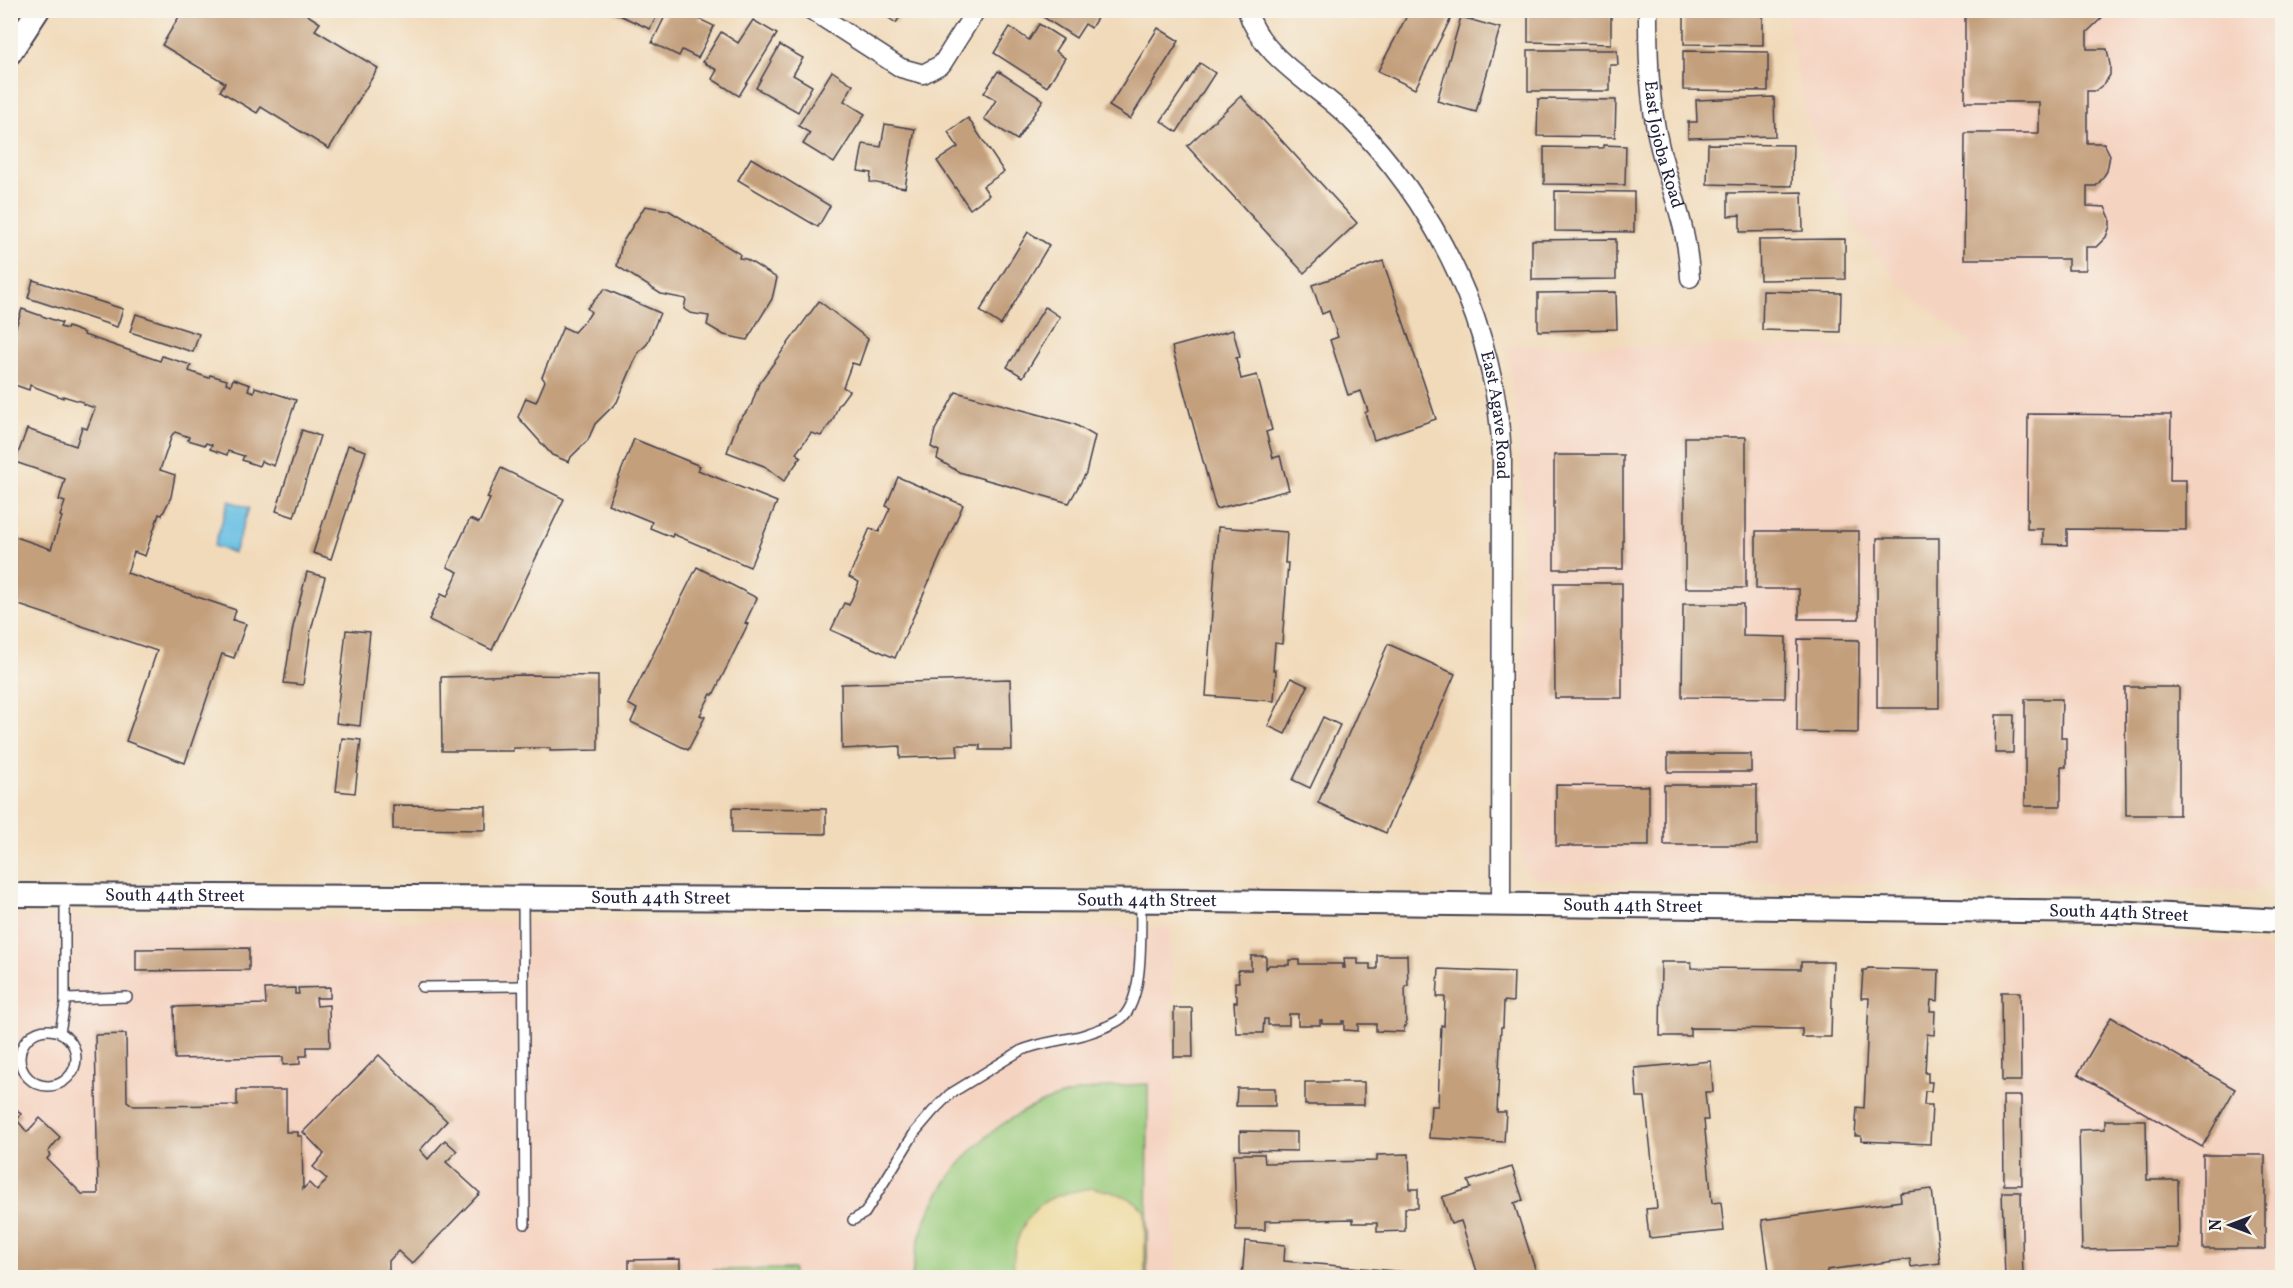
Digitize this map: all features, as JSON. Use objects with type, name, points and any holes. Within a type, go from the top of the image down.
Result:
[{"type":"street","points":[[10,53],[38,10]]},
{"type":"street","points":[[812,10],[902,68],[923,74],[942,64],[975,10]]},
{"type":"street","name":"East Agave Road","points":[[1247,10],[1256,34],[1268,49],[1347,117],[1382,153],[1416,198],[1443,243],[1480,331],[1499,410],[1502,456],[1502,906]]},
{"type":"street","name":"East Jojoba Road","points":[[1648,10],[1650,100],[1660,148],[1689,249],[1690,278]]},
{"type":"street","name":"South 44th Street","points":[[10,895],[1141,901],[2113,912],[2283,921]]},
{"type":"lane","points":[[60,1032],[65,999],[65,895]]},
{"type":"lane","points":[[523,898],[525,1224]]},
{"type":"lane","points":[[854,1220],[865,1213],[915,1132],[950,1094],[1020,1051],[1032,1046],[1082,1035],[1122,1017],[1130,1007],[1138,986],[1141,901]]},
{"type":"lane","points":[[422,987],[523,987]]},
{"type":"lane","points":[[65,999],[127,997]]},
{"type":"lane","points":[[39,1031],[60,1032],[67,1037],[76,1051],[73,1072],[64,1082],[56,1085],[36,1084],[28,1079],[20,1064],[22,1046],[28,1038],[39,1031]]},
{"type":"shaded area","points":[[1788,11],[2282,11],[2282,865],[2280,877],[2273,886],[2255,891],[2014,884],[1546,880],[1533,878],[1525,871],[1521,854],[1523,501],[1516,401],[1505,346],[1972,346],[1900,284],[1862,236],[1832,183],[1806,117],[1789,30]]},
{"type":"shaded area","points":[[11,917],[1171,928],[1175,1277],[11,1278]]},
{"type":"shaded area","points":[[1999,935],[2063,935],[2237,943],[2258,945],[2272,953],[2281,969],[2282,992],[2282,1277],[2001,1277]]},
{"type":"green space","points":[[1148,1084],[1147,1277],[912,1278],[916,1250],[937,1197],[970,1152],[991,1133],[1014,1117],[1052,1099],[1079,1091]]},
{"type":"green space","points":[[793,1269],[793,1277],[712,1277],[712,1270]]},
{"type":"sand","points":[[1093,1188],[1130,1198],[1145,1213],[1145,1277],[1015,1277],[1014,1255],[1017,1243],[1026,1221],[1034,1211],[1057,1196]]},
{"type":"water","points":[[229,501],[249,508],[234,553],[214,546]]},
{"type":"building","points":[[183,10],[300,10],[320,23],[315,30],[378,68],[329,149],[261,107],[257,113],[220,91],[225,83],[162,45]]},
{"type":"building","points":[[608,10],[660,10],[650,29]]},
{"type":"building","points":[[668,10],[703,10],[699,19],[714,26],[698,58],[682,50],[679,56],[652,43]]},
{"type":"building","points":[[877,10],[904,10],[896,23]]},
{"type":"building","points":[[1047,10],[1102,10],[1091,28],[1085,24],[1076,38],[1043,17]]},
{"type":"building","points":[[1410,10],[1436,10],[1451,18],[1415,89],[1378,71]]},
{"type":"building","points":[[1528,10],[1611,10],[1611,44],[1528,42]]},
{"type":"building","points":[[1684,10],[1763,10],[1763,45],[1684,44]]},
{"type":"building","points":[[1965,10],[2110,10],[2087,32],[2087,49],[2107,49],[2110,75],[2105,83],[2095,91],[2087,91],[2087,143],[2104,143],[2110,155],[2107,171],[2102,179],[2096,186],[2087,186],[2087,206],[2105,207],[2110,218],[2110,226],[2106,237],[2096,247],[2086,247],[2086,270],[2068,270],[2068,259],[1964,259],[1965,133],[2039,133],[2039,102],[1965,102]]},
{"type":"building","points":[[1461,17],[1500,28],[1476,112],[1437,101]]},
{"type":"building","points":[[753,20],[777,34],[739,96],[712,79],[717,70],[703,62],[721,32],[738,43]]},
{"type":"building","points":[[1039,24],[1063,39],[1055,51],[1065,58],[1047,87],[994,53],[1010,27],[1029,40]]},
{"type":"building","points":[[1158,28],[1179,41],[1130,119],[1109,106]]},
{"type":"building","points":[[780,45],[803,58],[793,75],[812,86],[798,112],[756,88]]},
{"type":"building","points":[[1528,50],[1617,50],[1618,65],[1610,65],[1610,91],[1528,91]]},
{"type":"building","points":[[1683,51],[1768,52],[1768,91],[1683,90]]},
{"type":"building","points":[[1200,63],[1215,73],[1177,132],[1161,121]]},
{"type":"building","points":[[832,71],[853,85],[844,101],[865,114],[834,163],[803,144],[810,133],[798,126]]},
{"type":"building","points":[[998,71],[1043,100],[1017,140],[984,119],[996,100],[984,93]]},
{"type":"building","points":[[1241,96],[1357,223],[1304,273],[1187,146]]},
{"type":"building","points":[[1774,97],[1775,136],[1688,138],[1688,122],[1697,122],[1696,100]]},
{"type":"building","points":[[1538,99],[1616,100],[1615,137],[1537,136]]},
{"type":"building","points":[[968,118],[1004,172],[983,186],[989,195],[970,209],[937,161],[958,147],[948,132]]},
{"type":"building","points":[[885,124],[915,129],[905,188],[870,182],[871,173],[858,171],[863,144],[881,147]]},
{"type":"building","points":[[1708,144],[1793,145],[1792,186],[1707,184]]},
{"type":"building","points":[[1603,145],[1626,146],[1625,185],[1544,184],[1544,147],[1603,148]]},
{"type":"building","points":[[751,158],[830,206],[818,227],[738,180]]},
{"type":"building","points":[[1555,191],[1634,192],[1634,232],[1555,231]]},
{"type":"building","points":[[1802,192],[1803,231],[1740,232],[1740,215],[1728,216],[1728,193]]},
{"type":"building","points":[[645,206],[668,210],[740,254],[739,258],[746,259],[777,278],[772,299],[747,340],[724,335],[707,325],[709,316],[690,313],[684,309],[686,299],[661,294],[617,266],[622,243]]},
{"type":"building","points":[[1028,232],[1049,245],[1001,325],[980,311]]},
{"type":"building","points":[[1616,239],[1616,279],[1532,280],[1532,240]]},
{"type":"building","points":[[1845,239],[1845,279],[1760,280],[1759,240]]},
{"type":"building","points":[[1383,261],[1436,419],[1374,440],[1361,391],[1348,395],[1330,340],[1338,337],[1329,311],[1322,314],[1312,285]]},
{"type":"building","points":[[33,280],[123,309],[117,327],[28,298]]},
{"type":"building","points":[[605,289],[660,313],[647,344],[638,353],[617,402],[595,424],[588,440],[569,462],[552,455],[518,417],[526,398],[536,402],[545,381],[542,377],[563,327],[574,332],[591,312],[587,308]]},
{"type":"building","points":[[1763,291],[1841,293],[1840,332],[1762,330]]},
{"type":"building","points":[[1616,292],[1617,329],[1538,331],[1538,293]]},
{"type":"building","points":[[819,301],[868,339],[859,365],[852,363],[843,387],[849,391],[838,406],[833,420],[821,436],[811,433],[796,453],[801,457],[784,481],[764,466],[727,452],[738,422],[751,406],[759,383]]},
{"type":"building","points":[[1045,307],[1060,317],[1023,377],[1007,367]]},
{"type":"building","points":[[22,309],[62,323],[60,327],[67,329],[68,327],[84,335],[160,361],[162,356],[191,365],[189,371],[209,378],[210,375],[227,380],[226,383],[231,385],[233,379],[250,385],[248,390],[254,392],[255,387],[296,400],[274,466],[261,461],[259,466],[242,460],[244,456],[228,451],[227,455],[210,449],[212,445],[188,440],[189,437],[175,432],[172,435],[160,470],[175,475],[171,497],[162,515],[159,514],[145,556],[134,552],[127,573],[236,610],[233,620],[246,624],[234,658],[222,654],[185,763],[126,741],[157,651],[10,602],[10,535],[51,549],[65,502],[59,500],[65,479],[15,462],[27,429],[76,446],[82,427],[87,429],[95,408],[30,385],[29,390],[12,384],[10,344]]},
{"type":"building","points":[[136,314],[199,334],[193,352],[130,332]]},
{"type":"building","points":[[1233,330],[1240,357],[1236,358],[1241,379],[1257,375],[1272,430],[1266,432],[1273,458],[1280,456],[1289,490],[1216,509],[1172,347]]},
{"type":"building","points":[[956,392],[1074,424],[1095,436],[1086,473],[1069,503],[959,472],[937,459],[939,451],[931,447],[935,430]]},
{"type":"building","points":[[2028,414],[2171,415],[2170,480],[2186,480],[2186,530],[2067,529],[2067,545],[2043,544],[2043,529],[2027,529]]},
{"type":"building","points":[[302,430],[320,436],[294,517],[276,511]]},
{"type":"building","points":[[1685,437],[1746,437],[1746,588],[1685,588]]},
{"type":"building","points":[[634,439],[700,466],[698,470],[777,502],[750,567],[673,534],[672,537],[650,528],[652,522],[608,504]]},
{"type":"building","points":[[348,445],[366,451],[331,559],[313,553]]},
{"type":"building","points":[[1554,455],[1623,455],[1623,569],[1554,569]]},
{"type":"building","points":[[501,468],[564,499],[492,650],[429,620],[441,594],[447,597],[458,572],[447,567],[470,519],[479,523],[490,499],[487,498]]},
{"type":"building","points":[[898,477],[963,505],[895,658],[831,630],[844,603],[849,605],[859,582],[849,577],[870,528],[879,532],[890,508],[886,506]]},
{"type":"building","points":[[1218,527],[1287,532],[1285,563],[1288,563],[1282,644],[1275,643],[1274,701],[1206,696]]},
{"type":"building","points":[[1756,531],[1859,531],[1859,619],[1799,619],[1799,589],[1756,589]]},
{"type":"building","points":[[1877,538],[1939,538],[1939,708],[1877,708]]},
{"type":"building","points":[[697,567],[757,598],[745,623],[748,624],[713,695],[711,694],[700,715],[705,717],[688,750],[631,722],[637,709],[628,704]]},
{"type":"building","points":[[307,572],[325,577],[311,630],[303,685],[284,683],[293,627]]},
{"type":"building","points":[[1554,583],[1622,583],[1622,698],[1555,698]]},
{"type":"building","points":[[1683,604],[1743,604],[1743,636],[1786,637],[1785,698],[1682,697]]},
{"type":"building","points":[[346,630],[370,632],[360,726],[336,723]]},
{"type":"building","points":[[1798,639],[1859,640],[1858,733],[1797,732]]},
{"type":"building","points":[[1388,644],[1455,674],[1386,833],[1318,803]]},
{"type":"building","points":[[598,676],[598,750],[550,751],[550,748],[513,748],[513,751],[442,751],[441,677]]},
{"type":"building","points":[[1291,678],[1308,686],[1285,734],[1268,726]]},
{"type":"building","points":[[1010,679],[1012,750],[980,750],[980,745],[957,745],[958,756],[900,758],[900,746],[842,749],[841,684]]},
{"type":"building","points":[[2125,687],[2179,687],[2179,815],[2126,815]]},
{"type":"building","points":[[2025,699],[2062,699],[2061,738],[2066,738],[2066,767],[2061,767],[2061,806],[2025,806]]},
{"type":"building","points":[[1996,715],[2014,715],[2013,753],[1995,753]]},
{"type":"building","points":[[1323,717],[1340,725],[1310,788],[1293,780]]},
{"type":"building","points":[[342,738],[361,740],[355,793],[336,791]]},
{"type":"building","points":[[1668,754],[1751,754],[1751,772],[1668,772]]},
{"type":"building","points":[[1556,785],[1649,786],[1649,846],[1556,846]]},
{"type":"building","points":[[1664,785],[1757,785],[1757,845],[1664,845]]},
{"type":"building","points":[[393,805],[486,806],[486,830],[393,829]]},
{"type":"building","points":[[732,808],[826,809],[826,834],[732,833]]},
{"type":"building","points":[[249,948],[249,970],[136,971],[136,949]]},
{"type":"building","points":[[1377,955],[1407,955],[1408,986],[1405,986],[1406,1026],[1404,1026],[1404,1032],[1376,1031],[1376,1024],[1358,1024],[1358,1031],[1344,1030],[1344,1021],[1342,1024],[1322,1024],[1320,1020],[1320,1025],[1298,1025],[1298,1014],[1289,1014],[1289,1025],[1268,1025],[1268,1019],[1264,1019],[1263,1033],[1236,1033],[1235,982],[1239,982],[1238,970],[1251,970],[1251,956],[1266,956],[1266,969],[1269,965],[1289,965],[1289,960],[1299,960],[1299,964],[1343,964],[1345,968],[1344,958],[1358,958],[1358,964],[1370,964],[1370,969],[1377,969]]},
{"type":"building","points":[[1661,962],[1691,962],[1691,968],[1801,969],[1801,962],[1833,962],[1831,1037],[1802,1037],[1802,1029],[1690,1028],[1690,1036],[1660,1036]]},
{"type":"building","points":[[1868,968],[1939,970],[1938,1001],[1931,1000],[1930,1011],[1935,1011],[1934,1035],[1927,1034],[1925,1073],[1928,1073],[1928,1082],[1932,1082],[1931,1091],[1925,1091],[1924,1105],[1932,1105],[1930,1144],[1861,1141],[1861,1136],[1855,1136],[1857,1107],[1864,1108],[1869,998],[1861,998],[1863,970]]},
{"type":"building","points":[[1439,969],[1514,972],[1513,1002],[1504,1001],[1503,1027],[1501,1027],[1497,1112],[1506,1112],[1504,1142],[1429,1138],[1431,1106],[1438,1106],[1441,1025],[1444,1026],[1445,997],[1437,997]]},
{"type":"building","points":[[330,987],[330,998],[316,998],[317,1006],[329,1005],[330,1047],[307,1047],[307,1056],[300,1056],[300,1064],[283,1065],[283,1057],[175,1059],[174,1007],[266,1004],[265,989],[295,988],[295,994],[299,994],[298,988]]},
{"type":"building","points":[[2001,992],[2020,992],[2021,1081],[2002,1081]]},
{"type":"building","points":[[1174,1008],[1192,1008],[1193,1057],[1174,1057]]},
{"type":"building","points":[[2111,1017],[2235,1089],[2202,1147],[2078,1074]]},
{"type":"building","points":[[126,1034],[127,1101],[134,1106],[237,1105],[237,1090],[286,1090],[286,1132],[298,1132],[298,1136],[302,1136],[303,1189],[309,1183],[317,1191],[327,1179],[313,1167],[324,1154],[303,1132],[379,1055],[447,1121],[420,1150],[428,1159],[445,1140],[457,1151],[446,1162],[480,1193],[412,1264],[398,1251],[389,1261],[389,1278],[10,1278],[10,1103],[21,1114],[17,1120],[27,1132],[40,1118],[60,1137],[48,1152],[50,1155],[47,1159],[82,1194],[98,1194],[95,1035]]},
{"type":"building","points":[[1711,1061],[1713,1092],[1705,1092],[1708,1120],[1704,1120],[1712,1203],[1721,1202],[1724,1231],[1649,1238],[1646,1209],[1657,1208],[1645,1097],[1637,1097],[1635,1068]]},
{"type":"building","points":[[1305,1082],[1364,1082],[1364,1105],[1305,1105]]},
{"type":"building","points":[[1237,1088],[1275,1088],[1275,1106],[1236,1106]]},
{"type":"building","points":[[2003,1096],[2021,1096],[2022,1185],[2004,1185]]},
{"type":"building","points":[[2105,1120],[2146,1120],[2147,1180],[2178,1180],[2179,1248],[2082,1250],[2079,1130],[2105,1129]]},
{"type":"building","points":[[1240,1131],[1297,1132],[1297,1151],[1240,1150]]},
{"type":"building","points":[[1234,1154],[1264,1154],[1265,1163],[1377,1161],[1377,1155],[1409,1154],[1410,1189],[1418,1189],[1418,1208],[1405,1208],[1405,1231],[1377,1232],[1377,1223],[1353,1223],[1353,1219],[1265,1221],[1265,1230],[1236,1230]]},
{"type":"building","points":[[2203,1155],[2265,1155],[2265,1249],[2203,1249]]},
{"type":"building","points":[[1512,1167],[1523,1200],[1514,1203],[1538,1278],[1479,1278],[1461,1221],[1451,1224],[1442,1197],[1471,1188],[1468,1181]]},
{"type":"building","points":[[1932,1189],[1940,1263],[1911,1267],[1910,1259],[1827,1270],[1827,1273],[1800,1278],[1770,1278],[1762,1220],[1901,1201],[1900,1193]]},
{"type":"building","points":[[2002,1192],[2021,1192],[2023,1278],[2005,1278]]},
{"type":"building","points":[[1245,1241],[1285,1245],[1284,1261],[1417,1273],[1417,1278],[1242,1278]]},
{"type":"building","points":[[680,1259],[680,1278],[629,1278],[629,1260]]}]
